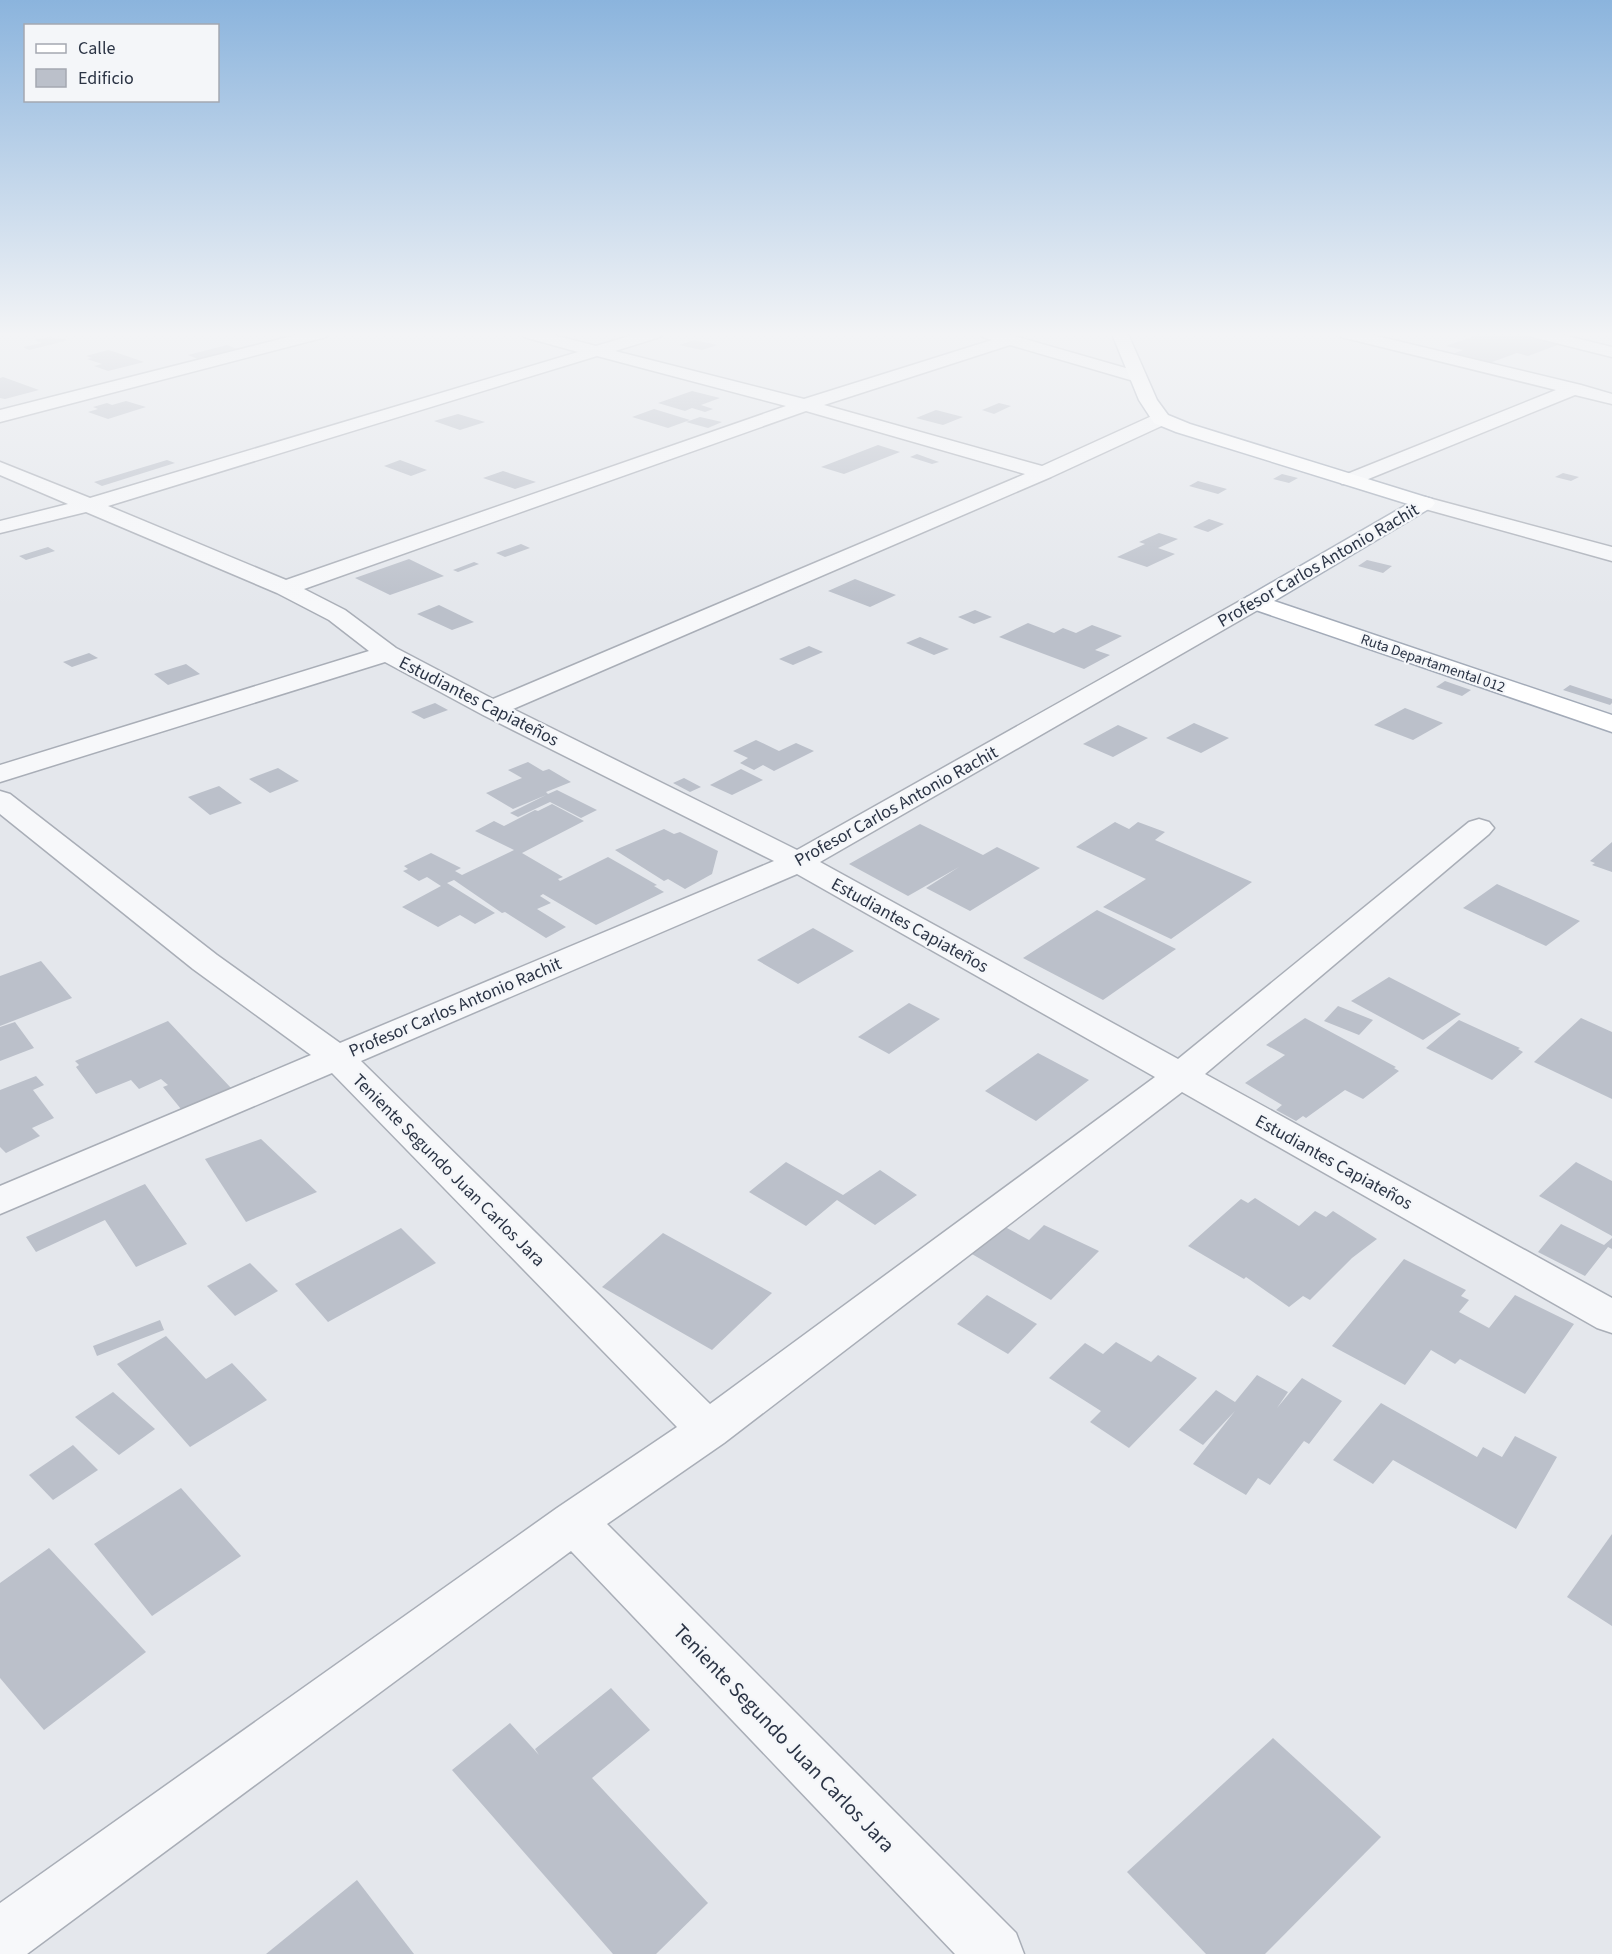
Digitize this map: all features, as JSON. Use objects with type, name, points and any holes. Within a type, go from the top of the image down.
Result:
[{"type":"main road","name":"Profesor Carlos Antonio Rachit","points":[[1176,425],[1425,503]]},
{"type":"main road","name":"Profesor Carlos Antonio Rachit","points":[[1255,602],[1425,503]]},
{"type":"main road","name":"Ruta Departamental 012","points":[[1255,602],[1612,724]]},
{"type":"street","points":[[0,527],[89,505],[352,425]]},
{"type":"street","points":[[285,588],[749,425]]},
{"type":"street","points":[[878,425],[1044,472]]},
{"type":"street","points":[[492,709],[1044,472],[1147,425]]},
{"type":"street","points":[[1349,480],[1472,425]]},
{"type":"street","name":"Estudiantes Capiateños","points":[[0,468],[285,588],[337,615],[387,653],[492,709],[798,862],[1612,1317]]},
{"type":"street","points":[[1425,503],[1612,554]]},
{"type":"street","name":"Profesor Carlos Antonio Rachit","points":[[0,1201],[798,862],[1255,602]]},
{"type":"street","points":[[0,774],[387,653]]},
{"type":"street","name":"Teniente Segundo Juan Carlos Jara","points":[[0,800],[205,962],[336,1057],[708,1430]]},
{"type":"street","points":[[0,1938],[574,1522],[708,1430],[1180,1076],[1479,828]]},
{"type":"street","name":"Teniente Segundo Juan Carlos Jara","points":[[574,1522],[995,1954]]},
{"type":"building","points":[[446,425],[475,425],[460,430]]},
{"type":"building","points":[[659,425],[676,425],[668,428]]},
{"type":"building","points":[[698,425],[715,425],[708,428]]},
{"type":"building","points":[[878,445],[900,452],[844,474],[821,467]]},
{"type":"building","points":[[917,454],[939,462],[932,464],[910,457]]},
{"type":"building","points":[[167,460],[175,463],[102,486],[94,482]]},
{"type":"building","points":[[400,460],[427,470],[411,476],[384,466]]},
{"type":"building","points":[[503,471],[536,482],[515,489],[483,478]]},
{"type":"building","points":[[1563,473],[1579,477],[1571,481],[1555,477]]},
{"type":"building","points":[[1282,474],[1298,478],[1289,483],[1273,479]]},
{"type":"building","points":[[1198,481],[1227,489],[1218,494],[1189,486]]},
{"type":"building","points":[[1209,519],[1224,524],[1208,532],[1193,527]]},
{"type":"building","points":[[1159,533],[1178,539],[1158,548],[1175,554],[1147,567],[1117,557],[1145,544],[1139,542]]},
{"type":"building","points":[[521,544],[530,548],[505,557],[496,553]]},
{"type":"building","points":[[48,547],[55,551],[26,560],[19,556]]},
{"type":"building","points":[[409,559],[444,576],[390,595],[355,578]]},
{"type":"building","points":[[1367,560],[1392,566],[1383,573],[1358,566]]},
{"type":"building","points":[[474,562],[479,564],[458,572],[453,570]]},
{"type":"building","points":[[855,579],[896,595],[870,607],[828,591]]},
{"type":"building","points":[[439,605],[474,622],[452,630],[417,614]]},
{"type":"building","points":[[975,610],[992,617],[974,624],[958,617]]},
{"type":"building","points":[[1028,623],[1054,633],[1063,628],[1076,633],[1092,625],[1122,636],[1095,650],[1110,655],[1084,669],[999,637]]},
{"type":"building","points":[[920,637],[949,649],[934,655],[906,643]]},
{"type":"building","points":[[809,646],[823,652],[793,665],[779,659]]},
{"type":"building","points":[[89,653],[98,658],[72,667],[63,662]]},
{"type":"building","points":[[186,664],[200,674],[168,685],[154,674]]},
{"type":"building","points":[[1445,681],[1471,690],[1462,696],[1436,687]]},
{"type":"building","points":[[1570,685],[1612,699],[1612,703],[1610,705],[1563,690]]},
{"type":"building","points":[[435,703],[448,710],[424,719],[411,712]]},
{"type":"building","points":[[1405,708],[1443,723],[1413,740],[1374,725]]},
{"type":"building","points":[[1194,723],[1229,738],[1201,753],[1166,738]]},
{"type":"building","points":[[1118,725],[1148,738],[1113,757],[1083,744]]},
{"type":"building","points":[[756,740],[779,751],[796,743],[814,751],[774,771],[763,765],[754,770],[740,763],[748,758],[733,751]]},
{"type":"building","points":[[528,762],[543,771],[549,769],[571,782],[546,792],[548,794],[557,790],[597,810],[581,818],[550,802],[518,817],[510,813],[546,795],[513,809],[486,793],[522,778],[508,770]]},
{"type":"building","points":[[278,768],[299,781],[270,793],[249,779]]},
{"type":"building","points":[[741,769],[763,780],[732,795],[710,785]]},
{"type":"building","points":[[684,778],[701,787],[690,792],[673,783]]},
{"type":"building","points":[[219,786],[242,803],[210,815],[188,797]]},
{"type":"building","points":[[552,804],[584,821],[522,853],[563,877],[558,879],[560,881],[608,857],[657,885],[654,886],[664,892],[596,925],[543,894],[540,896],[551,903],[537,909],[566,927],[546,938],[505,912],[502,913],[454,880],[447,883],[495,913],[475,924],[460,915],[438,927],[402,907],[441,886],[427,877],[419,881],[403,871],[408,869],[404,866],[431,853],[461,868],[455,871],[462,875],[514,850],[475,831],[494,821],[504,826]]},
{"type":"building","points":[[1115,822],[1129,829],[1138,822],[1165,832],[1155,840],[1252,882],[1171,939],[1103,907],[1146,879],[1076,847]]},
{"type":"building","points":[[920,824],[983,855],[997,847],[1040,868],[970,911],[926,888],[959,867],[908,896],[849,864]]},
{"type":"building","points":[[664,829],[674,834],[680,832],[718,851],[712,874],[685,889],[668,879],[664,881],[615,850]]},
{"type":"building","points":[[1612,842],[1612,872],[1592,865],[1595,863],[1590,861]]},
{"type":"building","points":[[1497,884],[1580,921],[1546,946],[1463,908]]},
{"type":"building","points":[[1097,910],[1176,949],[1103,1000],[1023,958]]},
{"type":"building","points":[[813,928],[854,951],[798,984],[757,960]]},
{"type":"building","points":[[41,961],[72,998],[0,1026],[0,976]]},
{"type":"building","points":[[1389,977],[1461,1014],[1423,1040],[1351,1001]]},
{"type":"building","points":[[909,1003],[940,1019],[889,1054],[858,1037]]},
{"type":"building","points":[[1338,1006],[1373,1020],[1359,1035],[1324,1021]]},
{"type":"building","points":[[1305,1018],[1396,1067],[1394,1068],[1399,1071],[1363,1099],[1345,1090],[1306,1118],[1303,1116],[1296,1121],[1276,1110],[1282,1105],[1245,1083],[1285,1055],[1266,1045]]},
{"type":"building","points":[[1581,1018],[1612,1032],[1612,1099],[1534,1062]]},
{"type":"building","points":[[1459,1020],[1520,1048],[1518,1049],[1523,1052],[1492,1080],[1426,1048]]},
{"type":"building","points":[[168,1021],[231,1088],[181,1109],[163,1087],[168,1085],[161,1079],[139,1089],[131,1080],[96,1094],[76,1067],[79,1065],[75,1061]]},
{"type":"building","points":[[15,1022],[34,1048],[0,1061],[0,1027]]},
{"type":"building","points":[[1038,1053],[1089,1080],[1036,1121],[985,1091]]},
{"type":"building","points":[[36,1076],[44,1085],[33,1090],[54,1118],[32,1128],[40,1136],[6,1153],[0,1147],[0,1090]]},
{"type":"building","points":[[261,1139],[317,1192],[246,1222],[205,1159]]},
{"type":"building","points":[[786,1162],[843,1195],[880,1170],[917,1195],[875,1225],[837,1200],[806,1226],[749,1192]]},
{"type":"building","points":[[1576,1162],[1612,1181],[1612,1236],[1539,1196]]},
{"type":"building","points":[[145,1184],[187,1244],[136,1267],[105,1220],[36,1252],[26,1237]]},
{"type":"building","points":[[1255,1198],[1299,1226],[1315,1211],[1326,1217],[1333,1211],[1377,1239],[1352,1258],[1310,1300],[1303,1296],[1289,1307],[1246,1277],[1244,1279],[1188,1246],[1241,1199],[1248,1203]]},
{"type":"building","points":[[996,1222],[1029,1240],[1044,1225],[1099,1251],[1051,1300],[965,1250]]},
{"type":"building","points":[[1561,1224],[1604,1245],[1612,1238],[1612,1249],[1608,1247],[1585,1276],[1538,1252]]},
{"type":"building","points":[[401,1228],[436,1263],[328,1322],[295,1284]]},
{"type":"building","points":[[663,1233],[772,1293],[712,1350],[602,1287]]},
{"type":"building","points":[[1404,1259],[1466,1290],[1461,1296],[1469,1300],[1459,1312],[1489,1328],[1515,1295],[1574,1324],[1525,1394],[1460,1359],[1455,1364],[1431,1350],[1405,1385],[1332,1346]]},
{"type":"building","points":[[250,1263],[278,1291],[235,1316],[207,1286]]},
{"type":"building","points":[[987,1295],[1037,1324],[1008,1354],[957,1324]]},
{"type":"building","points":[[160,1320],[164,1330],[97,1356],[93,1346]]},
{"type":"building","points":[[166,1336],[206,1379],[232,1363],[267,1400],[190,1447],[117,1364]]},
{"type":"building","points":[[1116,1342],[1151,1362],[1158,1355],[1197,1378],[1129,1448],[1090,1422],[1101,1411],[1049,1378],[1085,1343],[1103,1354]]},
{"type":"building","points":[[1257,1375],[1288,1392],[1277,1408],[1302,1378],[1342,1401],[1309,1444],[1304,1441],[1270,1485],[1258,1478],[1246,1495],[1193,1464],[1235,1411],[1203,1445],[1179,1430],[1216,1390],[1235,1402]]},
{"type":"building","points":[[113,1392],[155,1429],[119,1455],[75,1417]]},
{"type":"building","points":[[1381,1403],[1477,1457],[1483,1447],[1502,1457],[1515,1436],[1557,1457],[1516,1529],[1393,1460],[1373,1484],[1333,1460]]},
{"type":"building","points":[[73,1445],[98,1470],[53,1500],[29,1475]]},
{"type":"building","points":[[181,1488],[241,1556],[152,1616],[94,1544]]},
{"type":"building","points":[[1612,1534],[1612,1626],[1567,1597]]},
{"type":"building","points":[[49,1548],[146,1652],[44,1730],[0,1678],[0,1583]]},
{"type":"building","points":[[611,1688],[650,1730],[592,1778],[708,1903],[656,1954],[613,1954],[452,1770],[510,1723],[539,1755],[535,1749]]},
{"type":"building","points":[[1273,1738],[1381,1837],[1265,1954],[1206,1954],[1127,1872]]},
{"type":"building","points":[[357,1880],[414,1954],[266,1954]]}]
